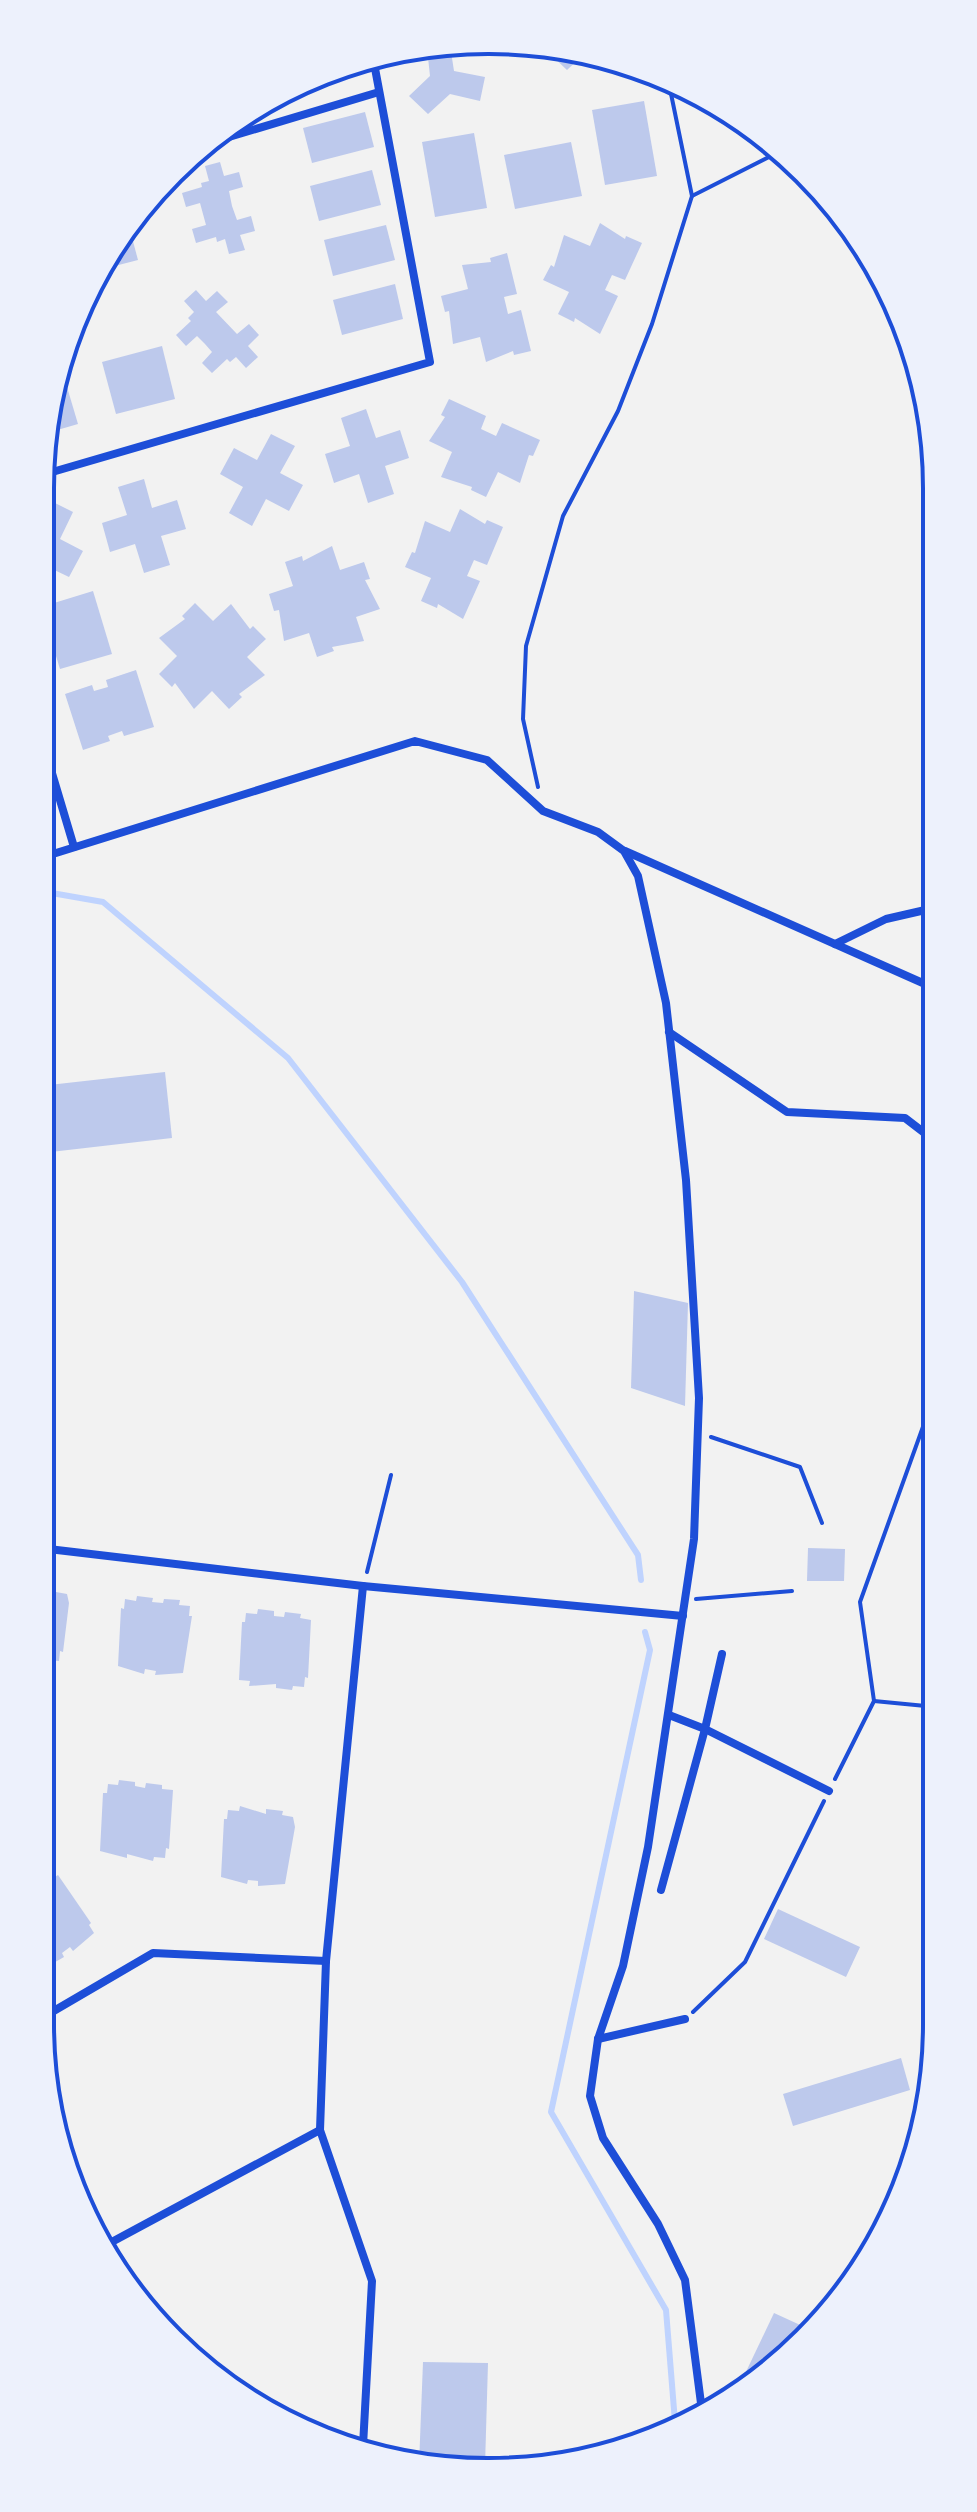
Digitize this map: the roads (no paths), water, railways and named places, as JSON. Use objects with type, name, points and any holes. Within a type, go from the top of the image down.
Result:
[{"type":"street","points":[[55,471],[430,362],[375,69]]},
{"type":"street","points":[[237,135],[379,92]]},
{"type":"street","points":[[54,853],[415,741],[487,760],[543,811],[598,832],[624,851],[923,983]]},
{"type":"street","points":[[54,780],[74,847]]},
{"type":"street","points":[[624,851],[638,876],[669,1032],[694,1291],[698,1433],[694,1539],[648,1847],[623,1966],[598,2039],[591,2082],[594,2118],[603,2138],[658,2224],[685,2280],[701,2403]]},
{"type":"street","points":[[835,944],[886,919],[923,911]]},
{"type":"street","points":[[669,1032],[787,1112],[905,1118],[923,1132]]},
{"type":"street","points":[[54,1550],[363,1586],[683,1616]]},
{"type":"street","points":[[363,1586],[326,1961],[320,2130],[372,2281],[363,2439]]},
{"type":"street","points":[[661,1890],[722,1654]]},
{"type":"street","points":[[669,1715],[705,1729],[829,1791]]},
{"type":"street","points":[[54,2011],[153,1953],[326,1961]]},
{"type":"street","points":[[598,2039],[685,2019]]},
{"type":"street","points":[[112,2242],[320,2130]]},
{"type":"waterway","points":[[54,893],[103,902],[288,1058],[462,1282],[638,1555],[641,1580]]},
{"type":"waterway","points":[[645,1632],[650,1650],[551,2112],[666,2310],[675,2416]]}]
